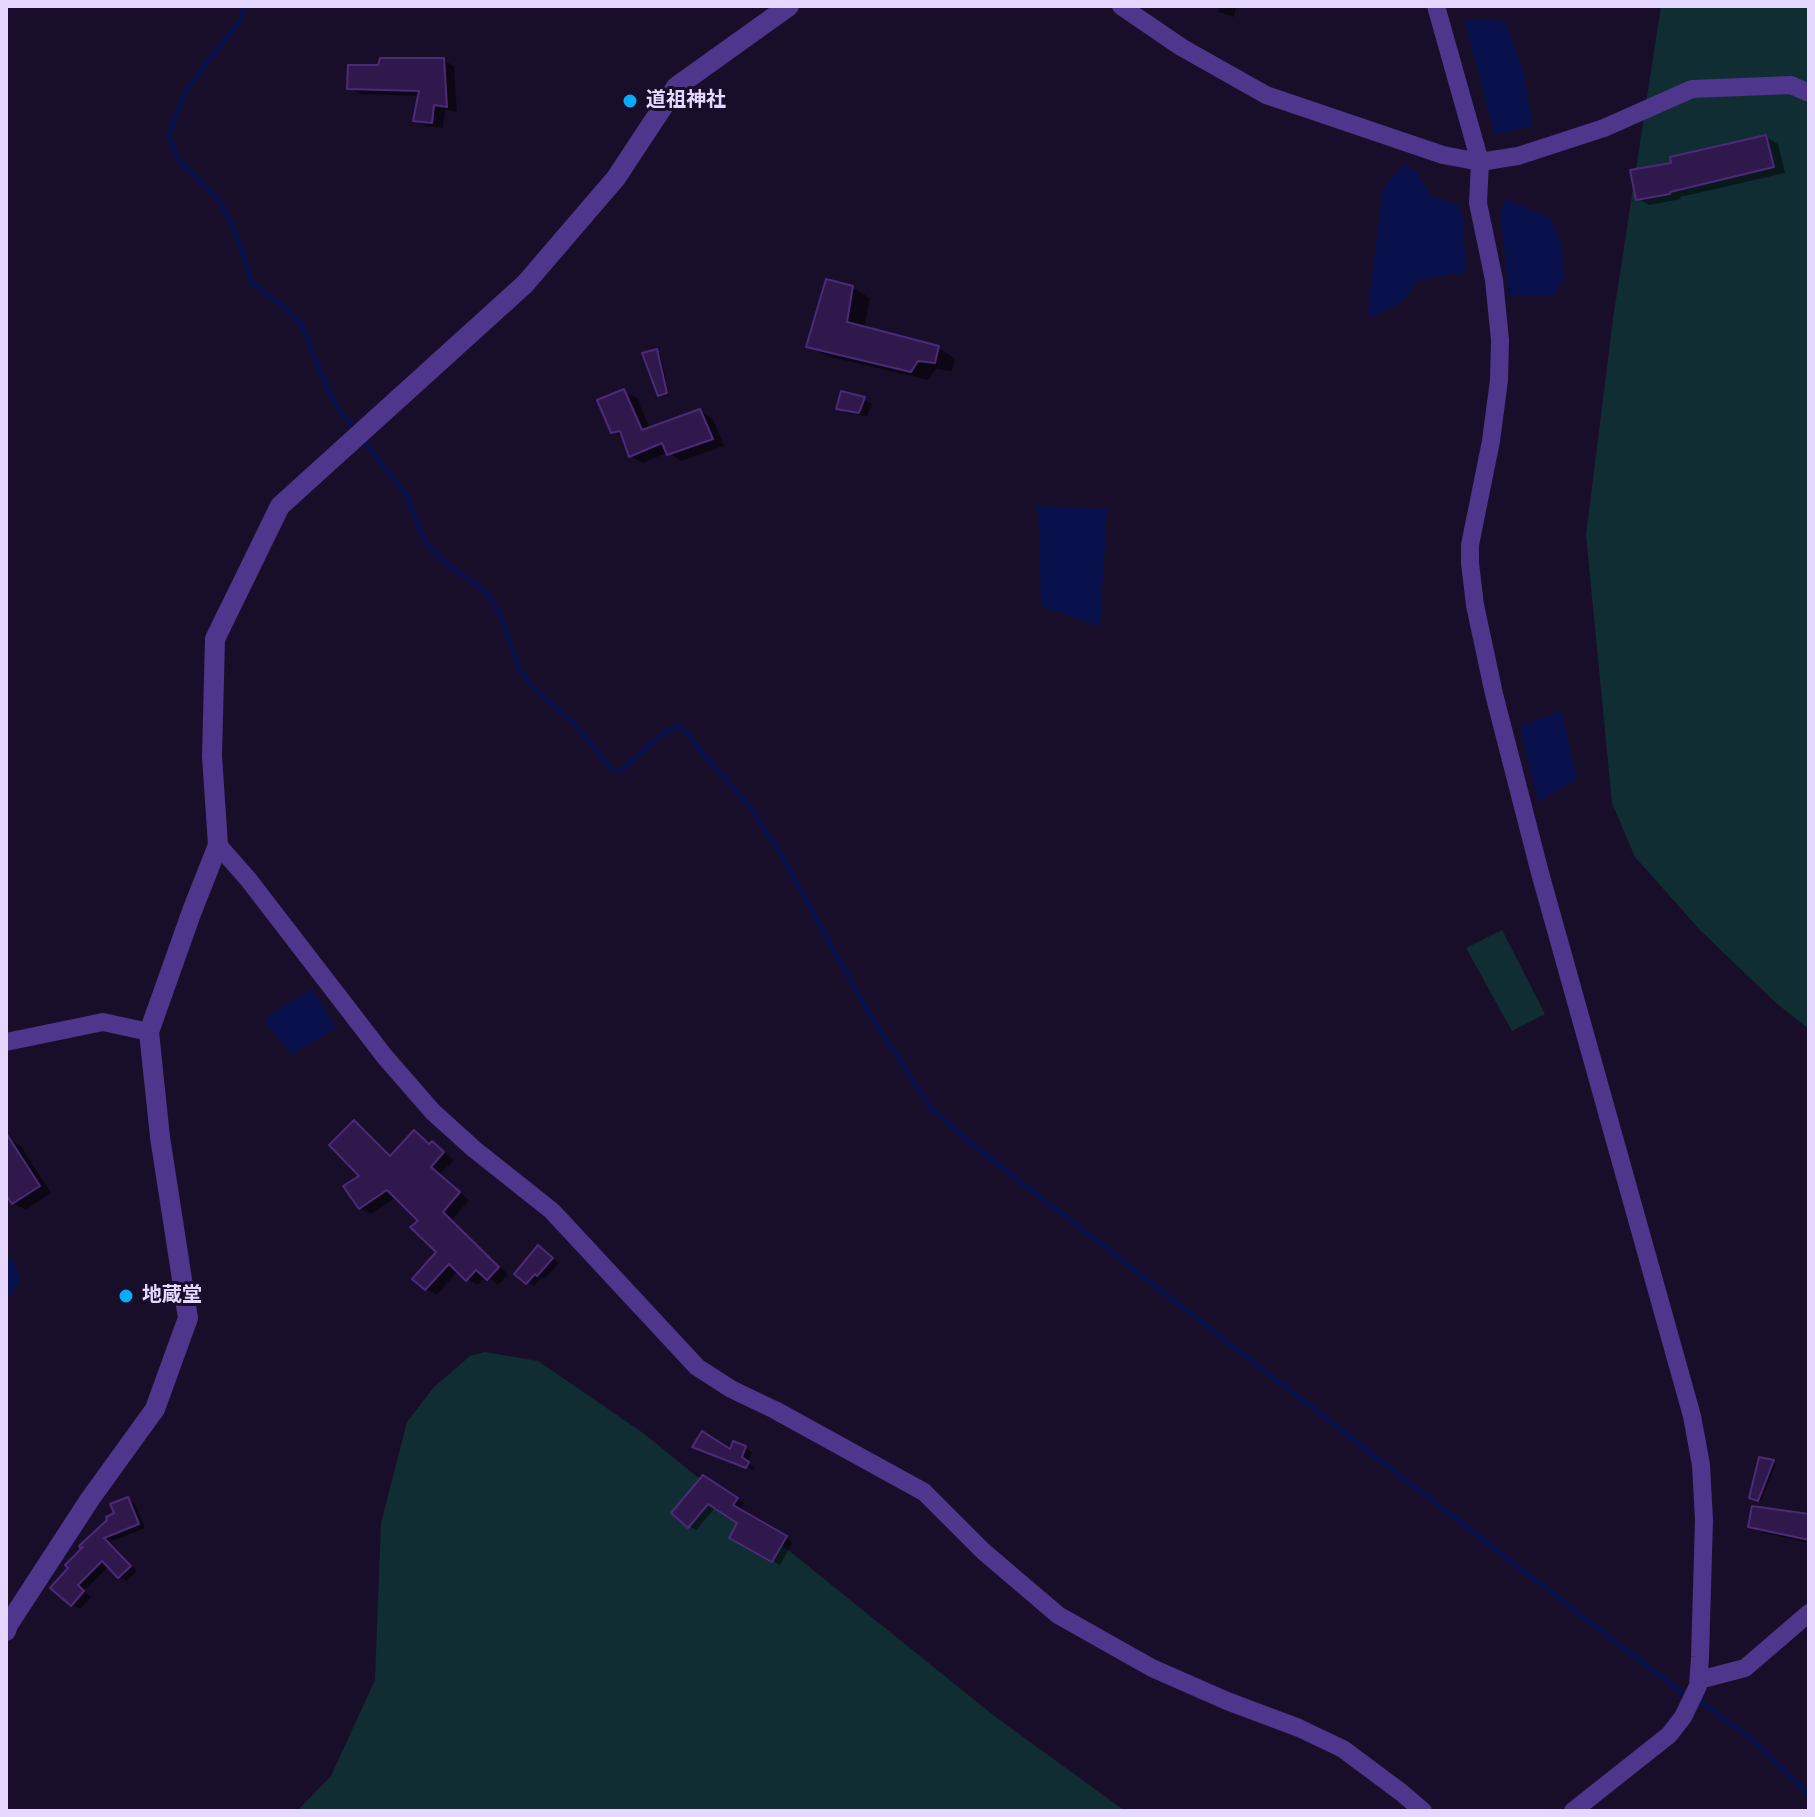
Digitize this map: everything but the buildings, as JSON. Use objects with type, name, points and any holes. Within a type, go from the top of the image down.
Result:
[{"type":"street","points":[[6,1631],[90,1499],[155,1409],[188,1318],[160,1137],[149,1032],[218,845],[212,756],[215,639],[280,506],[525,284],[616,178],[676,87],[789,6]]},
{"type":"street","points":[[1121,6],[1181,47],[1266,95],[1443,155],[1480,162],[1518,156],[1604,128],[1692,89],[1791,85],[1809,93]]},
{"type":"street","points":[[1436,6],[1480,162],[1478,203],[1494,280],[1500,340],[1499,380],[1491,441],[1470,545],[1475,605],[1536,858],[1692,1416],[1701,1465],[1699,1683],[1683,1717],[1669,1735],[1573,1811]]},
{"type":"street","points":[[218,845],[248,879],[385,1057],[433,1112],[552,1211],[697,1367],[731,1389],[924,1492],[983,1551],[1058,1615],[1152,1668],[1343,1749],[1423,1811]]},
{"type":"street","points":[[6,1042],[103,1022],[149,1032]]},
{"type":"street","points":[[1699,1683],[1745,1668],[1809,1613]]},
{"type":"green space","points":[[1661,6],[1809,6],[1809,1029],[1776,1003],[1701,931],[1635,857],[1612,803],[1586,535],[1613,319]]},
{"type":"green space","points":[[1502,930],[1545,1014],[1512,1031],[1466,948]]},
{"type":"green space","points":[[485,1352],[538,1361],[643,1433],[993,1715],[1125,1811],[297,1811],[331,1776],[375,1680],[381,1523],[407,1422],[434,1387],[470,1356]]},
{"type":"shaded area","points":[[1464,19],[1505,21],[1524,73],[1533,126],[1495,135]]},
{"type":"shaded area","points":[[1404,164],[1417,172],[1431,196],[1457,204],[1463,218],[1466,272],[1418,280],[1404,300],[1371,318],[1368,309],[1383,188]]},
{"type":"shaded area","points":[[1506,199],[1550,218],[1562,245],[1563,280],[1554,295],[1509,295],[1500,211]]},
{"type":"shaded area","points":[[1038,506],[1107,509],[1100,626],[1041,606]]},
{"type":"shaded area","points":[[1561,710],[1577,779],[1538,802],[1520,727]]},
{"type":"shaded area","points":[[312,989],[336,1028],[291,1055],[264,1019]]},
{"type":"shaded area","points":[[6,1252],[16,1266],[19,1280],[12,1296],[6,1296]]},
{"type":"waterway","points":[[244,6],[241,20],[188,87],[169,136],[178,159],[221,203],[238,238],[252,283],[282,305],[302,325],[328,390],[356,431]]},
{"type":"waterway","points":[[362,439],[405,493],[425,541],[441,559],[487,593],[501,617],[519,668],[533,688],[572,721],[609,768],[619,772],[658,737],[679,725],[752,810],[780,853],[868,1012],[930,1107],[963,1137],[1688,1695]]},
{"type":"waterway","points":[[1697,1699],[1753,1740],[1809,1794]]},
{"type":"place","name":"道祖神社","points":[[630,101]]},
{"type":"place","name":"地蔵堂","points":[[126,1296]]}]
